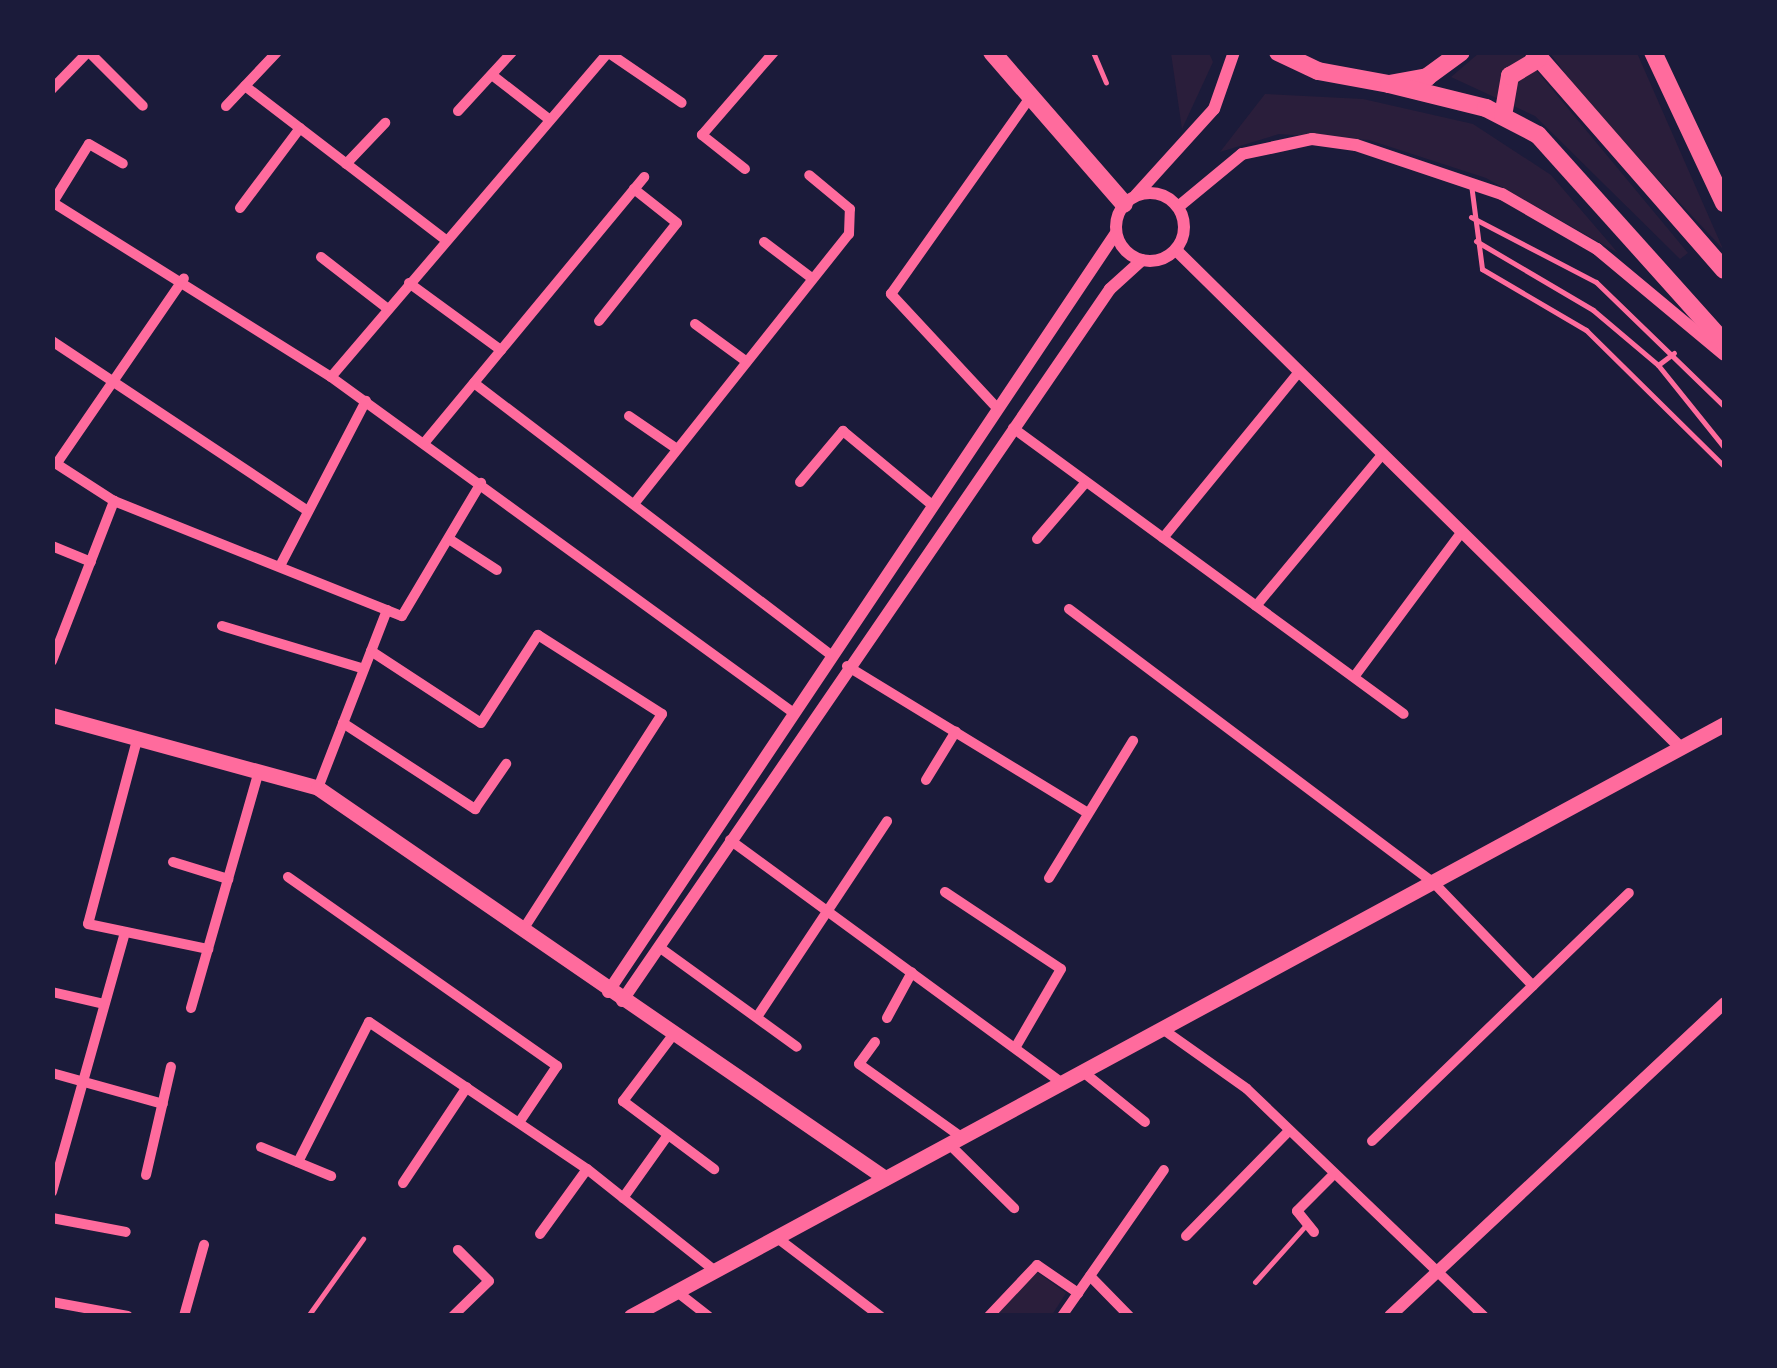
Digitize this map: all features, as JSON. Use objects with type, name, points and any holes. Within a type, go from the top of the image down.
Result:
[{"type":"highway","points":[[992,52],[1030,100],[1130,200]]},
{"type":"highway","points":[[1278,52],[1318,71],[1389,84],[1502,116],[1573,166],[1724,342]]},
{"type":"highway","points":[[1389,84],[1427,77],[1461,52]]},
{"type":"highway","points":[[1653,52],[1724,203]]},
{"type":"highway","points":[[1502,116],[1510,76],[1536,56],[1724,270]]},
{"type":"main road","points":[[52,715],[318,788],[615,997],[885,1178]]},
{"type":"main road","points":[[631,1316],[1724,724]]},
{"type":"street","points":[[52,89],[88,52],[143,106]]},
{"type":"street","points":[[226,106],[277,52]]},
{"type":"street","points":[[458,112],[512,52]]},
{"type":"street","points":[[745,169],[702,135],[774,52]]},
{"type":"street","points":[[615,997],[791,712],[1116,234],[1130,200],[1214,108],[1234,52]]},
{"type":"street","points":[[332,377],[609,53],[682,103]]},
{"type":"street","points":[[492,75],[550,120]]},
{"type":"street","points":[[245,86],[446,240]]},
{"type":"street","points":[[997,408],[890,294],[1030,100]]},
{"type":"street","points":[[346,164],[385,123]]},
{"type":"street","points":[[240,208],[300,128]]},
{"type":"street","points":[[1681,748],[1176,250],[1178,207],[1242,154],[1312,139],[1471,183],[1597,249],[1724,354]]},
{"type":"street","points":[[123,164],[89,144],[53,202],[184,278],[332,377],[791,712]]},
{"type":"street","points":[[634,504],[850,234],[850,209],[809,175]]},
{"type":"street","points":[[425,442],[644,177]]},
{"type":"street","points":[[599,320],[677,222],[634,190]]},
{"type":"street","points":[[1130,200],[1178,207]]},
{"type":"street","points":[[1116,234],[1142,260]]},
{"type":"street","points":[[764,242],[813,279]]},
{"type":"street","points":[[615,997],[659,947],[847,666],[1110,288],[1142,260],[1176,250]]},
{"type":"street","points":[[321,257],[388,309]]},
{"type":"street","points":[[184,278],[54,462],[114,501],[280,564],[402,616],[481,483]]},
{"type":"street","points":[[409,283],[501,350]]},
{"type":"street","points":[[694,324],[747,362]]},
{"type":"street","points":[[52,340],[308,510]]},
{"type":"street","points":[[1162,538],[1298,373]]},
{"type":"street","points":[[474,383],[830,654]]},
{"type":"street","points":[[280,564],[366,401]]},
{"type":"street","points":[[630,416],[677,449]]},
{"type":"street","points":[[1013,428],[1404,714]]},
{"type":"street","points":[[800,482],[843,431],[932,505]]},
{"type":"street","points":[[1256,606],[1382,455]]},
{"type":"street","points":[[1036,539],[1086,482]]},
{"type":"street","points":[[52,661],[114,501]]},
{"type":"street","points":[[1354,678],[1461,534]]},
{"type":"street","points":[[449,539],[498,570]]},
{"type":"street","points":[[52,546],[90,562]]},
{"type":"street","points":[[868,598],[887,609]]},
{"type":"street","points":[[1069,609],[1434,882],[1533,986]]},
{"type":"street","points":[[318,788],[387,610]]},
{"type":"street","points":[[222,626],[364,669]]},
{"type":"street","points":[[371,651],[481,724],[538,635],[662,714],[522,931]]},
{"type":"street","points":[[847,666],[1085,811]]},
{"type":"street","points":[[343,722],[475,808],[506,764]]},
{"type":"street","points":[[926,780],[956,730]]},
{"type":"street","points":[[138,740],[88,924],[208,949]]},
{"type":"street","points":[[1048,878],[1085,811],[1133,741]]},
{"type":"street","points":[[192,1008],[258,774]]},
{"type":"street","points":[[757,1017],[886,821]]},
{"type":"street","points":[[730,840],[1061,1082]]},
{"type":"street","points":[[172,862],[228,879]]},
{"type":"street","points":[[288,878],[557,1066],[520,1121]]},
{"type":"street","points":[[945,892],[1061,969],[1015,1048]]},
{"type":"street","points":[[1372,1141],[1630,893]]},
{"type":"street","points":[[52,1192],[58,1148],[126,932]]},
{"type":"street","points":[[659,947],[798,1047]]},
{"type":"street","points":[[887,1018],[912,972]]},
{"type":"street","points":[[52,992],[104,1004]]},
{"type":"street","points":[[1390,1316],[1724,1003]]},
{"type":"street","points":[[298,1162],[369,1022],[588,1169],[714,1270]]},
{"type":"street","points":[[1161,1028],[1247,1089],[1286,1134],[1439,1269],[1484,1316]]},
{"type":"street","points":[[673,1034],[623,1101],[714,1169]]},
{"type":"street","points":[[875,1042],[859,1064],[954,1139],[1014,1208]]},
{"type":"street","points":[[146,1176],[172,1067]]},
{"type":"street","points":[[1082,1071],[1145,1122]]},
{"type":"street","points":[[52,1072],[163,1104]]},
{"type":"street","points":[[404,1183],[467,1088]]},
{"type":"street","points":[[1186,1236],[1286,1134]]},
{"type":"street","points":[[623,1198],[668,1135]]},
{"type":"street","points":[[261,1147],[331,1176]]},
{"type":"street","points":[[540,1234],[588,1169]]},
{"type":"street","points":[[1062,1316],[1164,1170]]},
{"type":"street","points":[[1310,1228],[1297,1212],[1331,1176]]},
{"type":"street","points":[[52,1218],[126,1232]]},
{"type":"street","points":[[776,1237],[880,1316]]},
{"type":"street","points":[[184,1316],[204,1245]]},
{"type":"street","points":[[453,1316],[489,1281],[458,1250]]},
{"type":"street","points":[[989,1316],[1036,1265],[1078,1293]]},
{"type":"street","points":[[1090,1276],[1128,1316]]},
{"type":"street","points":[[676,1291],[708,1316]]},
{"type":"street","points":[[53,1304],[128,1316]]},
{"type":"lane","points":[[1093,52],[1106,82]]},
{"type":"lane","points":[[1471,183],[1471,217],[1482,269],[1586,330],[1724,466]]},
{"type":"lane","points":[[1471,217],[1596,282],[1724,406]]},
{"type":"lane","points":[[1476,241],[1546,277],[1658,365],[1724,447]]},
{"type":"lane","points":[[1658,365],[1674,354]]},
{"type":"lane","points":[[1255,1282],[1310,1228]]},
{"type":"lane","points":[[308,1316],[363,1239]]},
{"type":"shaded area","points":[[1171,53],[1209,53],[1213,62],[1182,129]]},
{"type":"shaded area","points":[[1479,53],[1522,53],[1688,253],[1680,259],[1535,116],[1451,77]]},
{"type":"shaded area","points":[[1550,53],[1637,53],[1723,249],[1589,106]]},
{"type":"shaded area","points":[[1265,94],[1363,99],[1473,124],[1551,175],[1618,253],[1486,178],[1369,140],[1279,134],[1220,152]]},
{"type":"shaded area","points":[[1037,1272],[1066,1293],[1052,1315],[995,1316]]}]
